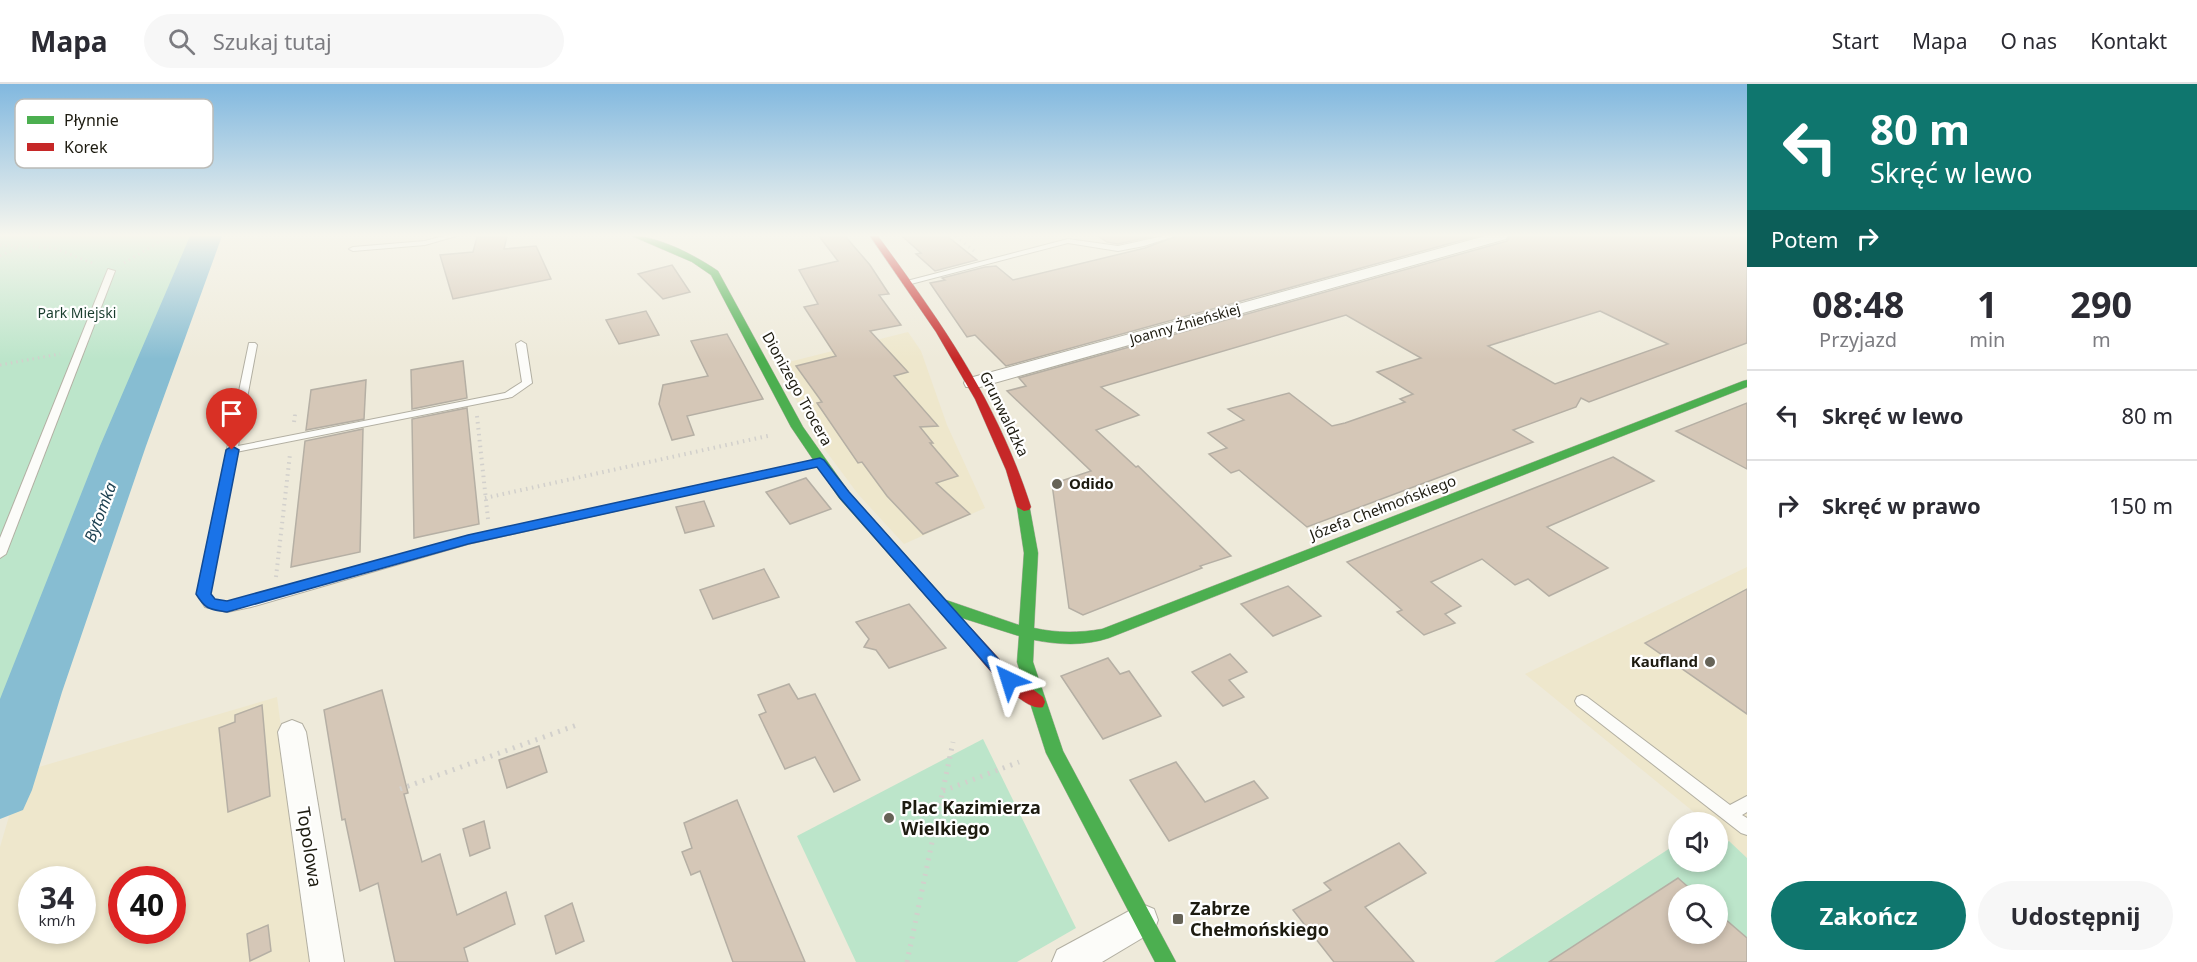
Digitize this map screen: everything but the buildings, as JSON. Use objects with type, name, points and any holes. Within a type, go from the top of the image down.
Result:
[{"type":"street","name":"Dionizego Trocera","points":[[716,277],[797,428],[844,495],[1009,680],[1037,702]]},
{"type":"street","name":"Grunwaldzka","points":[[903,277],[973,383],[1005,447],[1028,523],[1031,553],[1025,662],[1037,702],[1055,753],[1166,962]]},
{"type":"street","name":"Joanny Żnieńskiej","points":[[973,383],[1355,277]]},
{"type":"street","name":"Józefa Chełmońskiego","points":[[1026,632],[1064,638],[1090,637],[1120,629],[1747,383]]},
{"type":"street","name":"Dionizego Trocera","points":[[944,605],[1026,632]]},
{"type":"street","name":"Topolowa","points":[[292,732],[327,962]]},
{"type":"street","points":[[1069,962],[1142,920]]},
{"type":"lane","points":[[0,554],[109,277]]},
{"type":"lane","points":[[907,282],[927,277]]},
{"type":"lane","points":[[232,450],[508,395],[527,383],[521,344]]},
{"type":"lane","points":[[252,345],[203,594],[210,604],[227,607],[489,535],[820,462]]},
{"type":"lane","points":[[1582,701],[1747,828]]},
{"type":"lane","points":[[1730,814],[1747,803]]},
{"type":"path","points":[[0,365],[78,350]]},
{"type":"path","points":[[475,401],[489,535]]},
{"type":"path","points":[[274,595],[295,411]]},
{"type":"path","points":[[485,498],[774,435]]},
{"type":"path","points":[[400,789],[577,725]]},
{"type":"path","points":[[907,962],[953,742]]},
{"type":"path","points":[[943,791],[1019,762]]},
{"type":"shaded area","points":[[908,332],[921,351],[947,425],[985,508],[904,544],[858,494],[820,443],[777,365]]},
{"type":"shaded area","points":[[1747,567],[1747,858],[1728,840],[1728,812],[1694,812],[1525,674]]},
{"type":"shaded area","points":[[277,697],[312,962],[0,962],[0,847],[22,772]]},
{"type":"green space","name":"Park Miejski","points":[[0,277],[175,277],[0,722]]},
{"type":"green space","name":"Plac Kazimierza Wielkiego","points":[[983,739],[1076,928],[1017,962],[856,962],[797,836]]},
{"type":"green space","points":[[1729,841],[1747,858],[1747,962],[1494,962],[1668,849],[1668,872],[1728,872]]},
{"type":"waterway","name":"Bytomka","points":[[0,790],[32,692],[123,446],[190,277]]},
{"type":"traffic: fast","points":[[717,277],[797,427],[844,495],[966,632]]},
{"type":"traffic: fast","points":[[944,605],[1002,626],[1043,636],[1084,638],[1104,634],[1747,383]]},
{"type":"traffic: fast","points":[[1024,507],[1031,553],[1025,662],[1037,702],[1055,753],[1166,962]]},
{"type":"traffic: jam","points":[[903,277],[941,332],[981,399],[1013,470],[1024,507]]},
{"type":"traffic: jam","points":[[966,632],[1009,680],[1037,702]]},
{"type":"place","name":"Odido","points":[[1057,484]]},
{"type":"place","name":"Kaufland","points":[[1710,662]]},
{"type":"place","name":"Plac Kazimierza Wielkiego","points":[[889,818]]},
{"type":"place","name":"Zabrze Chełmońskiego","points":[[1178,919]]},
{"type":"route","points":[[232,450],[203,594],[210,604],[227,607],[468,540],[820,462],[844,495],[1009,680]]}]
